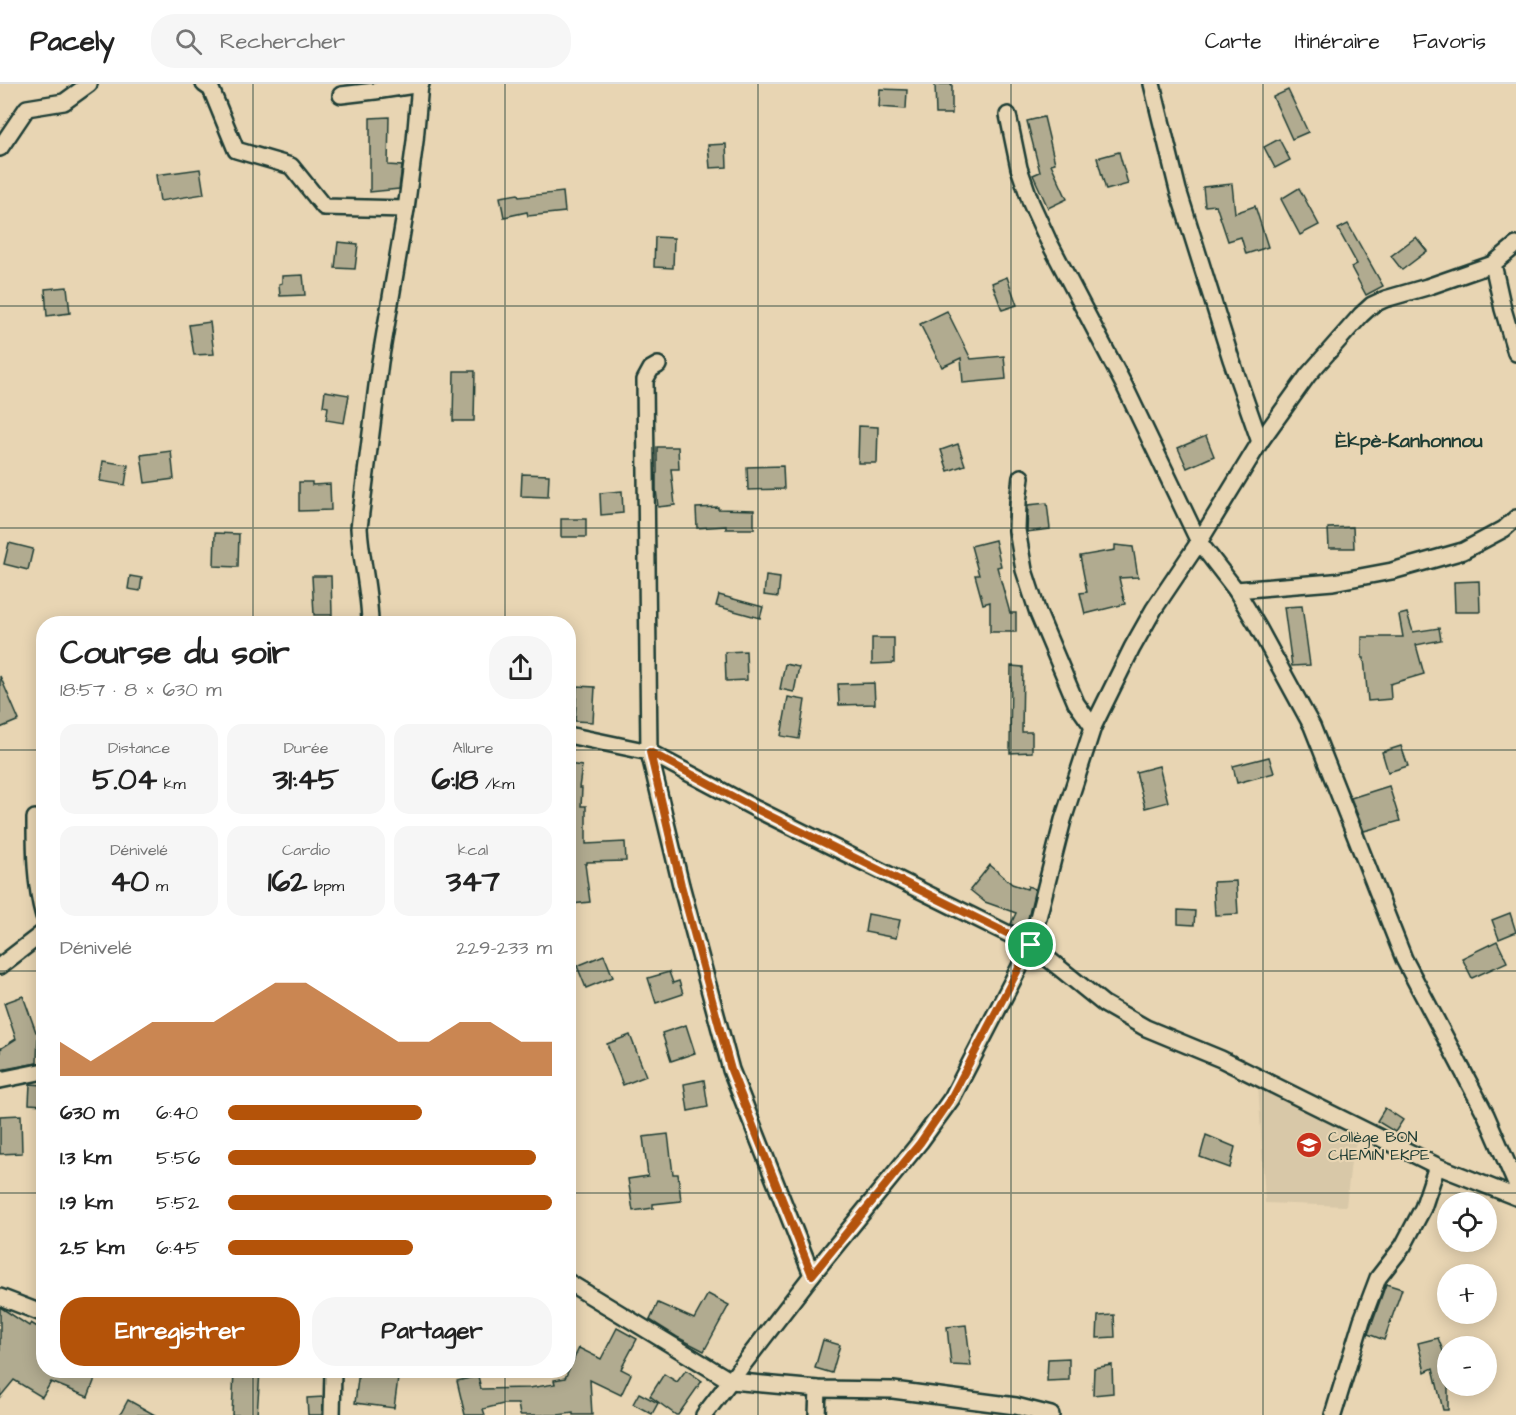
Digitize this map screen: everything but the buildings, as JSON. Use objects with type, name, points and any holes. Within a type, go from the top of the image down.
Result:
[{"type":"street","points":[[0,148],[27,108],[64,102],[89,84]]},
{"type":"street","points":[[204,84],[211,89],[236,150],[291,166],[324,207],[406,209]]},
{"type":"street","points":[[341,95],[420,84],[406,209],[380,362],[359,528],[370,616]]},
{"type":"street","points":[[1152,84],[1178,190],[1260,442]]},
{"type":"street","points":[[1008,115],[1019,168],[1040,222],[1125,387],[1199,542],[1236,590],[1312,726],[1404,959],[1486,1114],[1516,1184]]},
{"type":"street","points":[[704,1415],[812,1275],[920,1143],[951,1098],[1031,945],[1063,820],[1093,727],[1154,609],[1199,542],[1260,442],[1308,375],[1361,315],[1372,306],[1385,299],[1493,264],[1516,245]]},
{"type":"street","points":[[1493,264],[1516,353]]},
{"type":"street","points":[[658,365],[651,369],[645,380],[650,752],[681,885],[731,1070],[812,1275]]},
{"type":"street","points":[[1022,477],[1017,530],[1024,570],[1038,613],[1076,704],[1093,727]]},
{"type":"street","points":[[1236,590],[1333,582],[1392,571],[1463,551],[1504,529],[1516,518]]},
{"type":"street","points":[[576,737],[650,752],[766,814],[1031,945],[1104,1004],[1146,1028],[1221,1059],[1437,1166],[1516,1197]]},
{"type":"street","points":[[35,819],[36,859]]},
{"type":"street","points":[[0,966],[36,938]]},
{"type":"street","points":[[0,1080],[36,1073]]},
{"type":"street","points":[[1333,1415],[1362,1320],[1378,1278],[1402,1246],[1423,1208],[1437,1166]]},
{"type":"street","points":[[576,1287],[731,1382],[818,1389],[893,1390],[1016,1406],[1051,1415]]},
{"type":"street","points":[[0,1297],[36,1311]]},
{"type":"street","points":[[332,1415],[333,1378]]},
{"type":"street","points":[[817,1415],[818,1389]]},
{"type":"shaded area","name":"Collège BON CHEMIN EKPE","points":[[1258,1081],[1359,1136],[1352,1153],[1346,1206],[1265,1203]]},
{"type":"place","name":"Collège BON CHEMIN EKPE","points":[[1309,1145]]},
{"type":"district","name":"Èkpè-Kanhonnou","points":[[1409,440]]},
{"type":"route","points":[[650,752],[756,809],[1031,945],[951,1098],[920,1143],[812,1275],[731,1070],[681,885],[650,752]]}]
